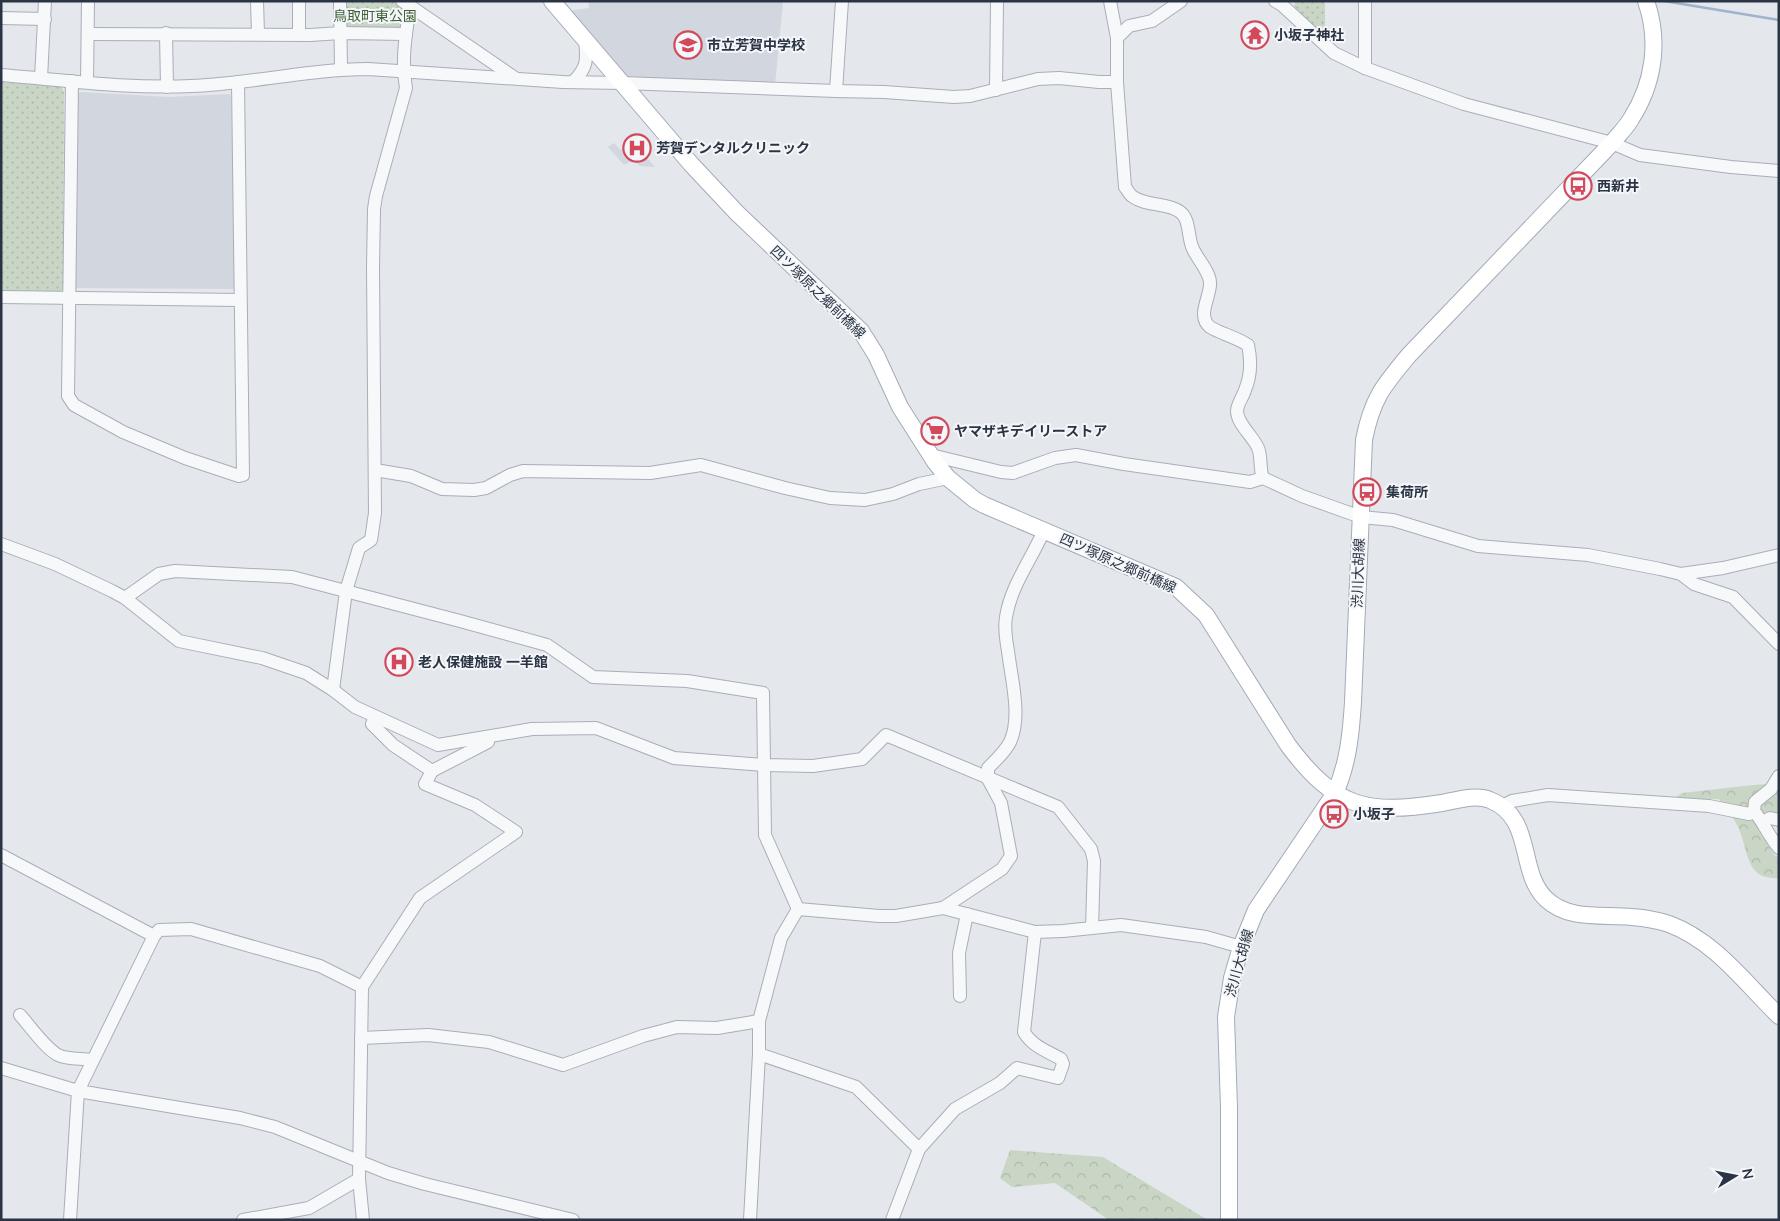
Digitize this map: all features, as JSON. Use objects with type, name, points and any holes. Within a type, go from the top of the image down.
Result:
[{"type":"main road","name":"四ツ塚原之郷前橋線","points":[[552,1],[691,164],[737,213],[861,331],[876,355],[900,407],[931,456],[948,478],[961,490],[984,505],[1176,587],[1195,603],[1217,631],[1301,763],[1313,777],[1335,793],[1353,803],[1369,807],[1384,808],[1431,804],[1469,798],[1488,799],[1502,806]]},
{"type":"main road","name":"渋川大胡線","points":[[1229,1220],[1229,1108],[1226,1017],[1232,978],[1241,947],[1256,910],[1335,793],[1343,774],[1350,740],[1354,702],[1364,440],[1372,408],[1382,388],[1408,355],[1612,143],[1630,121],[1646,90],[1654,51],[1652,27],[1646,1]]},
{"type":"main road","points":[[1502,806],[1511,815],[1520,830],[1536,884],[1545,898],[1558,908],[1585,915],[1650,919],[1670,924],[1715,951],[1779,1016]]},
{"type":"street","points":[[41,78],[45,1]]},
{"type":"street","points":[[87,82],[88,1]]},
{"type":"street","points":[[257,1],[258,34]]},
{"type":"street","points":[[299,1],[299,34]]},
{"type":"street","points":[[340,1],[341,69]]},
{"type":"street","points":[[836,92],[842,1]]},
{"type":"street","points":[[996,90],[997,1]]},
{"type":"street","points":[[1110,1],[1117,38],[1117,82],[1125,186],[1131,196],[1141,201],[1181,212],[1186,218],[1192,248],[1210,281],[1210,291],[1204,312],[1205,319],[1210,326],[1248,345],[1251,356],[1246,388],[1237,409],[1238,416],[1258,447],[1260,454],[1259,469],[1263,478],[1302,496],[1362,517],[1393,520],[1478,546],[1588,555],[1681,574],[1723,568],[1779,555]]},
{"type":"street","points":[[1117,38],[1129,26],[1152,21],[1182,1]]},
{"type":"street","points":[[1275,1],[1282,5],[1334,53],[1365,68],[1464,104],[1612,143],[1640,155],[1779,171]]},
{"type":"street","points":[[1365,1],[1365,68]]},
{"type":"street","points":[[333,690],[346,592],[359,548],[371,540],[375,513],[374,209],[406,88],[403,71],[406,3]]},
{"type":"street","points":[[406,3],[516,79]]},
{"type":"street","points":[[1,18],[45,20]]},
{"type":"street","points":[[166,33],[167,87]]},
{"type":"street","points":[[88,34],[406,34]]},
{"type":"street","points":[[573,82],[583,72],[587,60],[585,39]]},
{"type":"street","points":[[1,75],[167,87],[238,82],[341,69],[573,82],[836,92],[884,92],[954,97],[970,96],[1038,79],[1059,78],[1117,82]]},
{"type":"street","points":[[72,81],[68,396],[70,401],[123,432],[185,458],[239,476],[243,475],[238,82]]},
{"type":"street","points":[[1,298],[240,300]]},
{"type":"street","points":[[931,456],[1013,473],[1055,458],[1076,456],[1250,482],[1263,478]]},
{"type":"street","points":[[375,470],[411,476],[442,488],[474,490],[486,488],[510,475],[523,471],[650,473],[700,465],[830,498],[865,500],[893,494],[919,484],[948,478]]},
{"type":"street","points":[[798,909],[896,916],[943,908],[1002,869],[1010,856],[1001,804],[988,779],[988,768],[1010,741],[1015,718],[1005,630],[1007,609],[1013,591],[1044,530]]},
{"type":"street","points":[[1,544],[55,564],[125,598],[179,642],[262,658],[306,673],[374,718],[438,745],[532,729],[596,728],[674,758],[764,766],[813,766],[862,759],[886,735],[1058,807],[1092,849],[1094,861],[1092,928]]},
{"type":"street","points":[[125,598],[159,574],[175,571],[292,577],[547,645],[593,677],[687,681],[763,693],[765,835],[798,909]]},
{"type":"street","points":[[1681,574],[1694,584],[1733,597],[1779,644]]},
{"type":"street","points":[[374,718],[372,724],[393,745],[432,771]]},
{"type":"street","points":[[363,1220],[359,1179],[362,987],[420,898],[516,832],[475,805],[425,784],[432,771],[504,734]]},
{"type":"street","points":[[1779,776],[1771,789],[1755,802],[1754,811],[1779,848]]},
{"type":"street","points":[[1502,806],[1512,801],[1548,795],[1709,806],[1749,814],[1754,811]]},
{"type":"street","points":[[1763,822],[1770,818],[1779,820]]},
{"type":"street","points":[[1,855],[154,936]]},
{"type":"street","points":[[943,908],[1035,932],[1121,926],[1206,936],[1241,947]]},
{"type":"street","points":[[750,1220],[759,1021],[780,938],[798,909]]},
{"type":"street","points":[[960,996],[959,953],[966,914]]},
{"type":"street","points":[[70,1220],[78,1090],[154,936],[159,930],[191,929],[320,966],[362,987]]},
{"type":"street","points":[[892,1220],[919,1150],[955,1108],[1000,1083],[1017,1068],[1058,1078],[1063,1064],[1061,1059],[1035,1045],[1027,1038],[1024,1032],[1035,932]]},
{"type":"street","points":[[20,1015],[49,1048],[58,1055],[92,1060]]},
{"type":"street","points":[[361,1038],[428,1035],[489,1042],[562,1065],[677,1026],[717,1028],[759,1021]]},
{"type":"street","points":[[759,1054],[856,1087],[919,1150]]},
{"type":"street","points":[[1,1068],[78,1090],[257,1122],[275,1127],[388,1173],[425,1184],[572,1220]]},
{"type":"street","points":[[243,1220],[312,1206],[359,1179]]},
{"type":"street","points":[[307,1220],[312,1206]]},
{"type":"shaded area","name":"市立芳賀中学校","points":[[588,1],[783,1],[775,85],[626,80],[568,11],[589,8]]},
{"type":"shaded area","points":[[81,92],[169,97],[230,94],[236,289],[74,288],[75,96]]},
{"type":"shaded area","points":[[632,141],[655,167],[640,166],[634,160],[624,165],[608,147],[614,143],[620,150]]},
{"type":"green space","name":"鳥取町東公園","points":[[344,1],[393,1],[404,7],[402,29],[347,30],[344,24]]},
{"type":"green space","points":[[1296,1],[1325,1],[1325,35],[1292,10]]},
{"type":"green space","points":[[1,82],[61,86],[64,92],[63,289],[59,293],[1,292]]},
{"type":"green space","points":[[1779,783],[1779,819],[1758,830],[1775,856],[1779,856],[1779,878],[1768,878],[1753,869],[1737,825],[1719,799],[1673,799],[1682,793]]},
{"type":"green space","points":[[1010,1150],[1103,1157],[1208,1220],[1109,1220],[1055,1183],[1012,1187],[1000,1178]]},
{"type":"waterway","points":[[1664,1],[1779,20]]},
{"type":"place","name":"小坂子神社","points":[[1255,35]]},
{"type":"place","name":"市立芳賀中学校","points":[[688,45]]},
{"type":"place","name":"芳賀デンタルクリニック","points":[[637,148]]},
{"type":"place","name":"西新井","points":[[1578,186]]},
{"type":"place","name":"ヤマザキデイリーストア","points":[[935,431]]},
{"type":"place","name":"集荷所","points":[[1367,492]]},
{"type":"place","name":"老人保健施設 一羊館","points":[[399,662]]},
{"type":"place","name":"小坂子","points":[[1334,814]]}]
